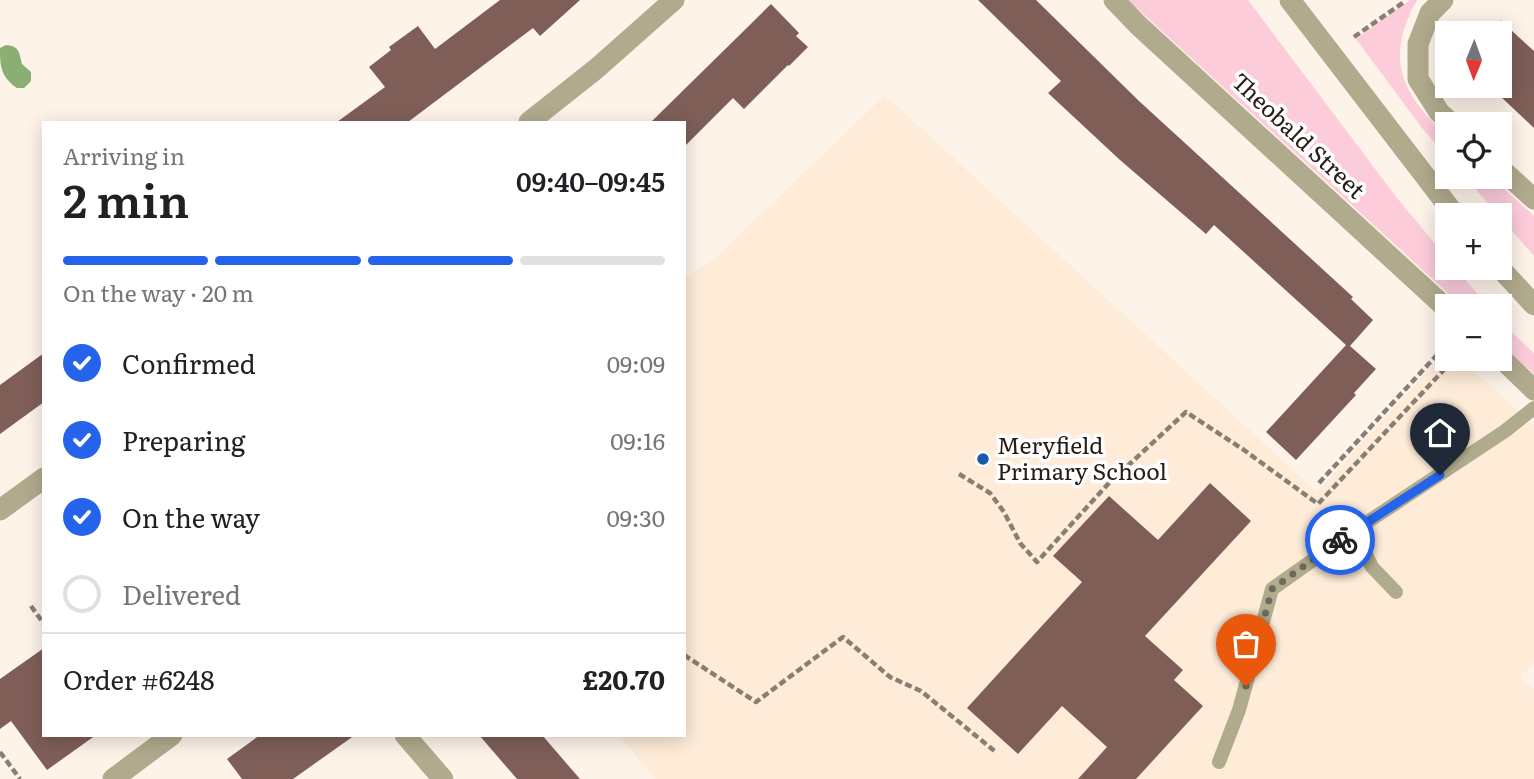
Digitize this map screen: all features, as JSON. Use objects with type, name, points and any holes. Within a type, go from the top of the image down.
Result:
[{"type":"street","points":[[530,121],[596,69],[674,0]]},
{"type":"street","name":"Theobald Street","points":[[1114,0],[1435,298]]},
{"type":"street","points":[[1290,0],[1446,203]]},
{"type":"street","points":[[1439,112],[1418,79],[1418,44],[1430,13],[1443,0]]},
{"type":"street","points":[[1512,179],[1534,199]]},
{"type":"street","points":[[1511,280],[1534,305]]},
{"type":"street","points":[[1512,369],[1534,390]]},
{"type":"street","points":[[0,510],[42,479]]},
{"type":"street","points":[[113,779],[169,737]]},
{"type":"street","points":[[407,737],[443,779]]},
{"type":"lane","points":[[1219,762],[1239,710],[1272,589],[1353,531],[1505,431],[1534,408]]},
{"type":"lane","points":[[1353,531],[1372,567],[1396,592]]},
{"type":"path","points":[[1351,40],[1407,0]]},
{"type":"path","points":[[1319,483],[1435,357]]},
{"type":"path","points":[[959,474],[990,493],[1004,512],[1020,543],[1037,562],[1108,484],[1186,412],[1318,503],[1443,371]]},
{"type":"path","points":[[31,606],[42,621]]},
{"type":"path","points":[[686,656],[756,702],[843,637],[890,677],[921,691],[997,753]]},
{"type":"path","points":[[0,752],[20,779]]},
{"type":"shaded area","points":[[1128,0],[1248,0],[1397,198],[1435,244],[1435,280],[1465,280],[1478,294],[1449,294]]},
{"type":"shaded area","points":[[1410,0],[1417,0],[1401,40],[1400,58],[1409,90],[1435,125],[1435,143],[1422,128],[1356,39]]},
{"type":"shaded area","points":[[6,45],[16,49],[22,64],[31,72],[31,81],[24,88],[17,88],[2,71],[0,48]]},
{"type":"shaded area","name":"Meryfield Primary School","points":[[885,95],[1317,492],[1435,363],[1435,371],[1474,371],[1534,426],[1534,663],[1520,677],[1534,690],[1534,779],[656,779],[620,737],[686,737],[686,278],[717,256]]},
{"type":"shaded area","points":[[1475,189],[1504,189],[1534,216],[1534,256],[1512,231],[1512,203],[1488,203]]},
{"type":"shaded area","points":[[1512,332],[1534,353],[1534,374],[1512,354]]},
{"type":"building","points":[[500,0],[580,0],[540,36],[533,28],[409,121],[338,121],[385,87],[369,67],[391,50],[389,47],[418,26],[435,49]]},
{"type":"building","points":[[978,0],[1036,0],[1139,101],[1353,297],[1351,299],[1373,320],[1350,346],[1376,369],[1354,393],[1356,395],[1296,460],[1266,432],[1346,345],[1214,225],[1206,234],[1048,93],[1061,81]]},
{"type":"building","points":[[771,4],[799,33],[796,36],[808,47],[744,109],[733,98],[686,145],[686,121],[652,121]]},
{"type":"building","points":[[1512,31],[1534,51],[1534,128],[1502,98],[1512,98]]},
{"type":"building","points":[[42,354],[42,403],[0,434],[0,385]]},
{"type":"building","points":[[1210,483],[1251,521],[1145,636],[1183,670],[1174,680],[1203,706],[1136,779],[1078,779],[1107,747],[1062,706],[1018,754],[967,708],[1082,582],[1053,556],[1109,496],[1158,540]]},
{"type":"building","points":[[42,649],[42,737],[93,737],[47,770],[11,721],[0,729],[0,679]]},
{"type":"building","points":[[257,737],[352,737],[293,779],[242,779],[227,759]]},
{"type":"building","points":[[481,737],[544,737],[580,779],[517,779]]},
{"type":"way so far","points":[[1246,686],[1272,589],[1340,540]]},
{"type":"place","name":"Meryfield Primary School","points":[[983,459]]},
{"type":"route","points":[[1340,540],[1440,475]]}]
